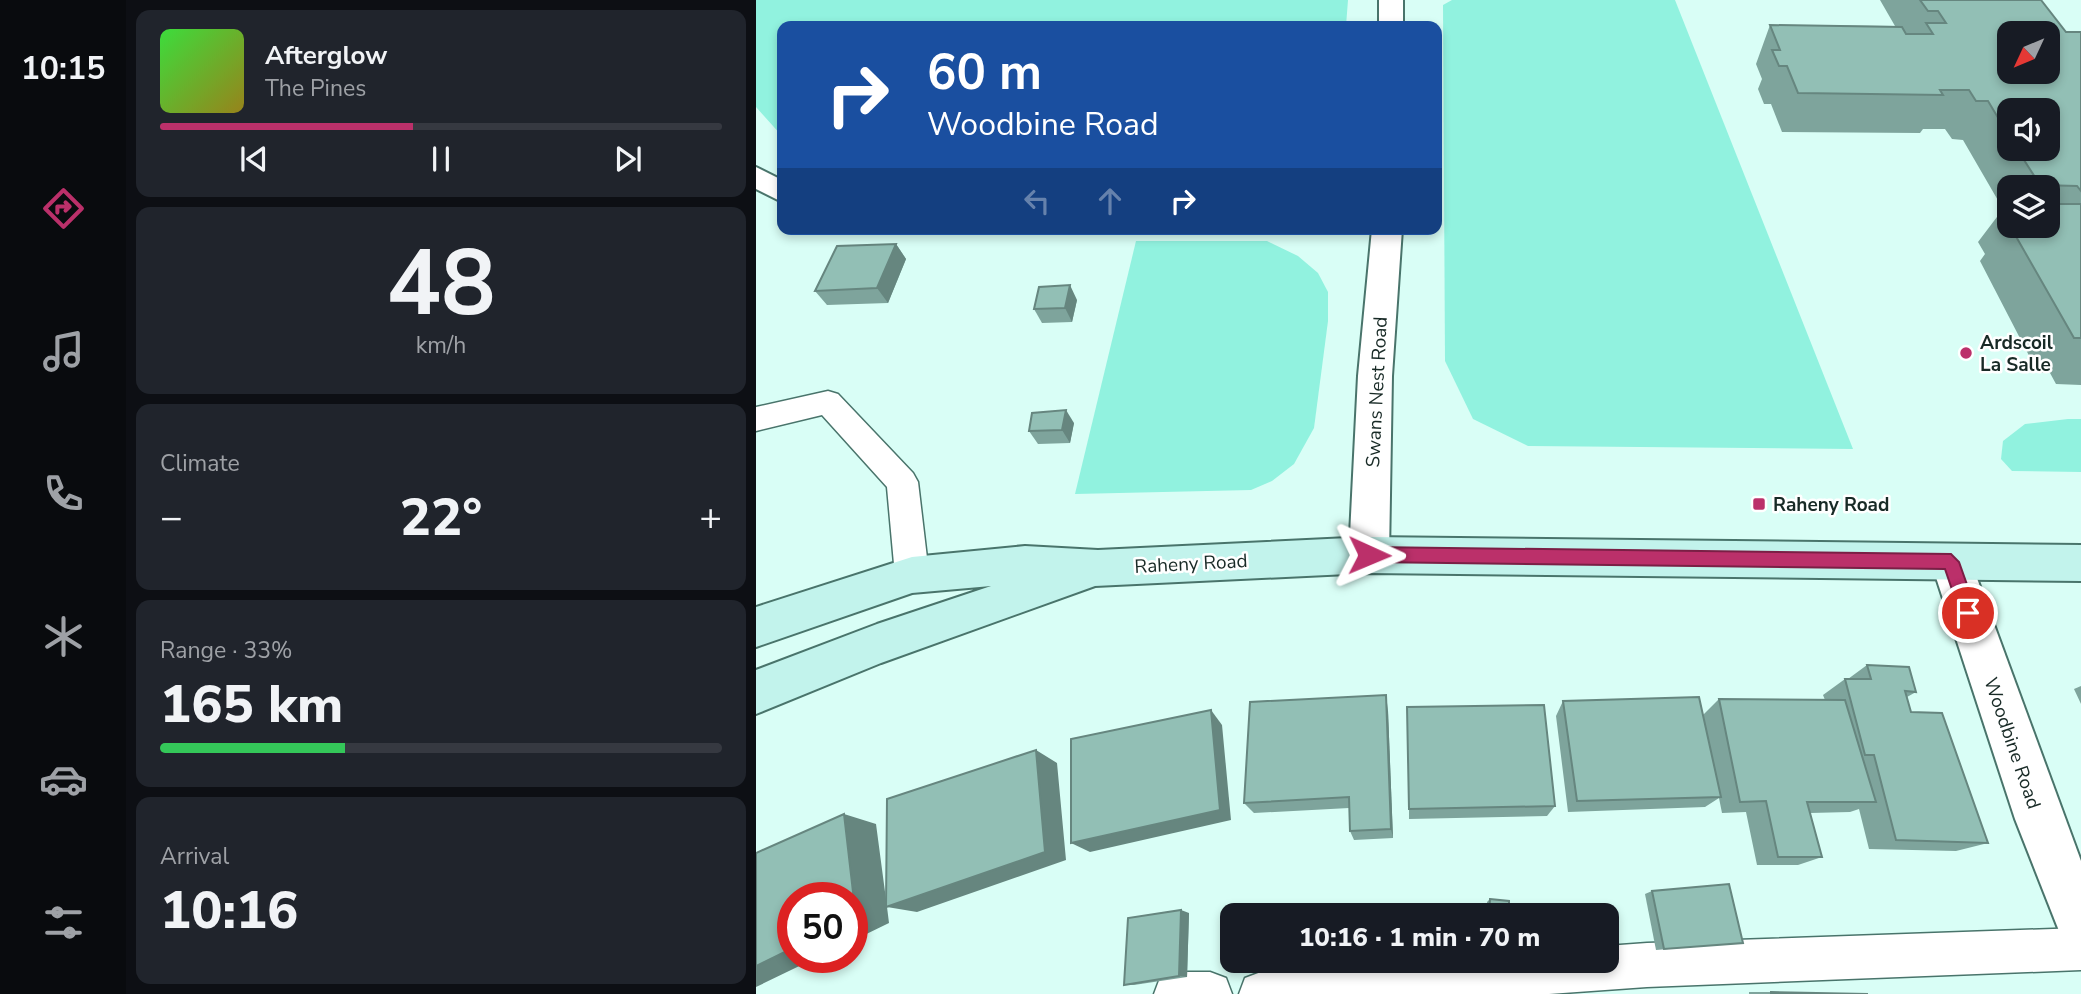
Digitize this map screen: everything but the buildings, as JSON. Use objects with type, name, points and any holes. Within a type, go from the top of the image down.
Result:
[{"type":"main road","name":"Raheny Road","points":[[756,627],[912,575],[1025,564],[1098,568],[1369,555],[2081,562]]},
{"type":"main road","name":"Raheny Road","points":[[756,692],[877,644],[1098,568]]},
{"type":"street","points":[[1391,0],[1391,21]]},
{"type":"street","points":[[756,176],[777,190]]},
{"type":"street","name":"Swans Nest Road","points":[[1369,555],[1375,376],[1387,235]]},
{"type":"street","name":"Woodbine Road","points":[[1951,562],[2039,819],[2081,923]]},
{"type":"lane","points":[[756,419],[828,401],[902,482],[912,575]]},
{"type":"lane","points":[[1261,994],[1647,965],[2081,949]]},
{"type":"lane","points":[[1176,994],[1210,994]]},
{"type":"green space","points":[[756,0],[1348,0],[1346,21],[777,21],[777,130],[756,107]]},
{"type":"green space","points":[[1452,0],[1675,0],[1853,449],[1528,446],[1473,419],[1445,361],[1443,5]]},
{"type":"green space","points":[[1136,241],[1267,241],[1298,256],[1318,273],[1328,292],[1328,321],[1314,428],[1294,464],[1272,481],[1251,490],[1075,494]]},
{"type":"green space","points":[[2081,419],[2081,472],[2012,471],[2001,459],[2003,441],[2025,424]]},
{"type":"place","name":"Ardscoil La Salle","points":[[1966,353]]},
{"type":"place","name":"Raheny Road","points":[[1759,504]]},
{"type":"route","points":[[1369,555],[1951,562],[1968,613]]}]
